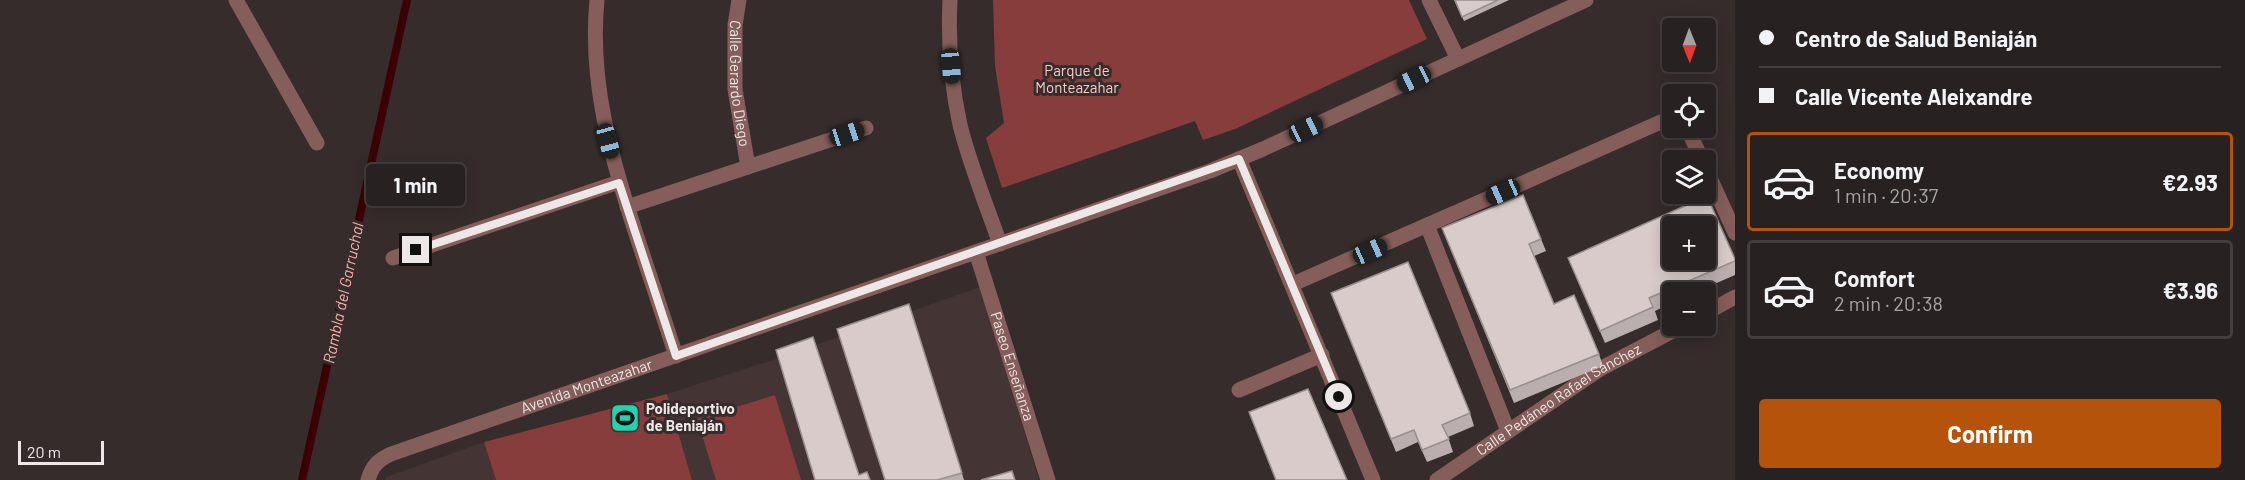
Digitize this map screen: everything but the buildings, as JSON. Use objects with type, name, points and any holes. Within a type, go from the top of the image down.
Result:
[{"type":"street","points":[[236,0],[317,143]]},
{"type":"street","points":[[597,0],[594,50],[600,106],[619,183],[676,356]]},
{"type":"street","name":"Calle Gerardo Diego","points":[[739,0],[735,26],[735,89],[748,167]]},
{"type":"street","points":[[950,0],[949,43],[960,124],[1000,244]]},
{"type":"street","points":[[1429,0],[1458,59]]},
{"type":"street","name":"Avenida Monteazahar","points":[[368,480],[371,470],[379,460],[392,454],[1239,159],[1586,0]]},
{"type":"street","points":[[1293,284],[1662,121]]},
{"type":"street","name":"Calle Gerardo Diego","points":[[627,207],[866,128]]},
{"type":"street","points":[[1239,159],[1374,480]]},
{"type":"street","points":[[393,258],[619,183]]},
{"type":"street","points":[[1716,191],[1735,233]]},
{"type":"street","points":[[1427,225],[1508,431]]},
{"type":"street","name":"Paseo Enseñanza","points":[[976,252],[1048,480]]},
{"type":"street","points":[[1716,307],[1735,297]]},
{"type":"street","name":"Calle Pedáneo Rafael Sánchez","points":[[1437,480],[1600,369],[1663,336]]},
{"type":"street","points":[[1239,390],[1322,355]]},
{"type":"shaded area","points":[[980,287],[1039,480],[692,480],[667,394],[779,358]]},
{"type":"shaded area","points":[[484,442],[496,480],[385,480],[386,477]]},
{"type":"green space","name":"Parque de Monteazahar","points":[[993,0],[1409,0],[1427,39],[1235,129],[1203,140],[1195,121],[1002,188],[986,138],[1004,123],[995,66]]},
{"type":"green space","name":"Polideportivo de Beniaján","points":[[667,394],[692,480],[496,480],[484,442]]},
{"type":"green space","points":[[775,395],[801,480],[716,480],[697,419]]},
{"type":"waterway","name":"Rambla del Garruchal","points":[[302,480],[407,0]]},
{"type":"place","name":"Polideportivo de Beniaján","points":[[625,418]]},
{"type":"route","points":[[416,250],[619,183],[676,356],[1239,159],[1339,397]]}]
